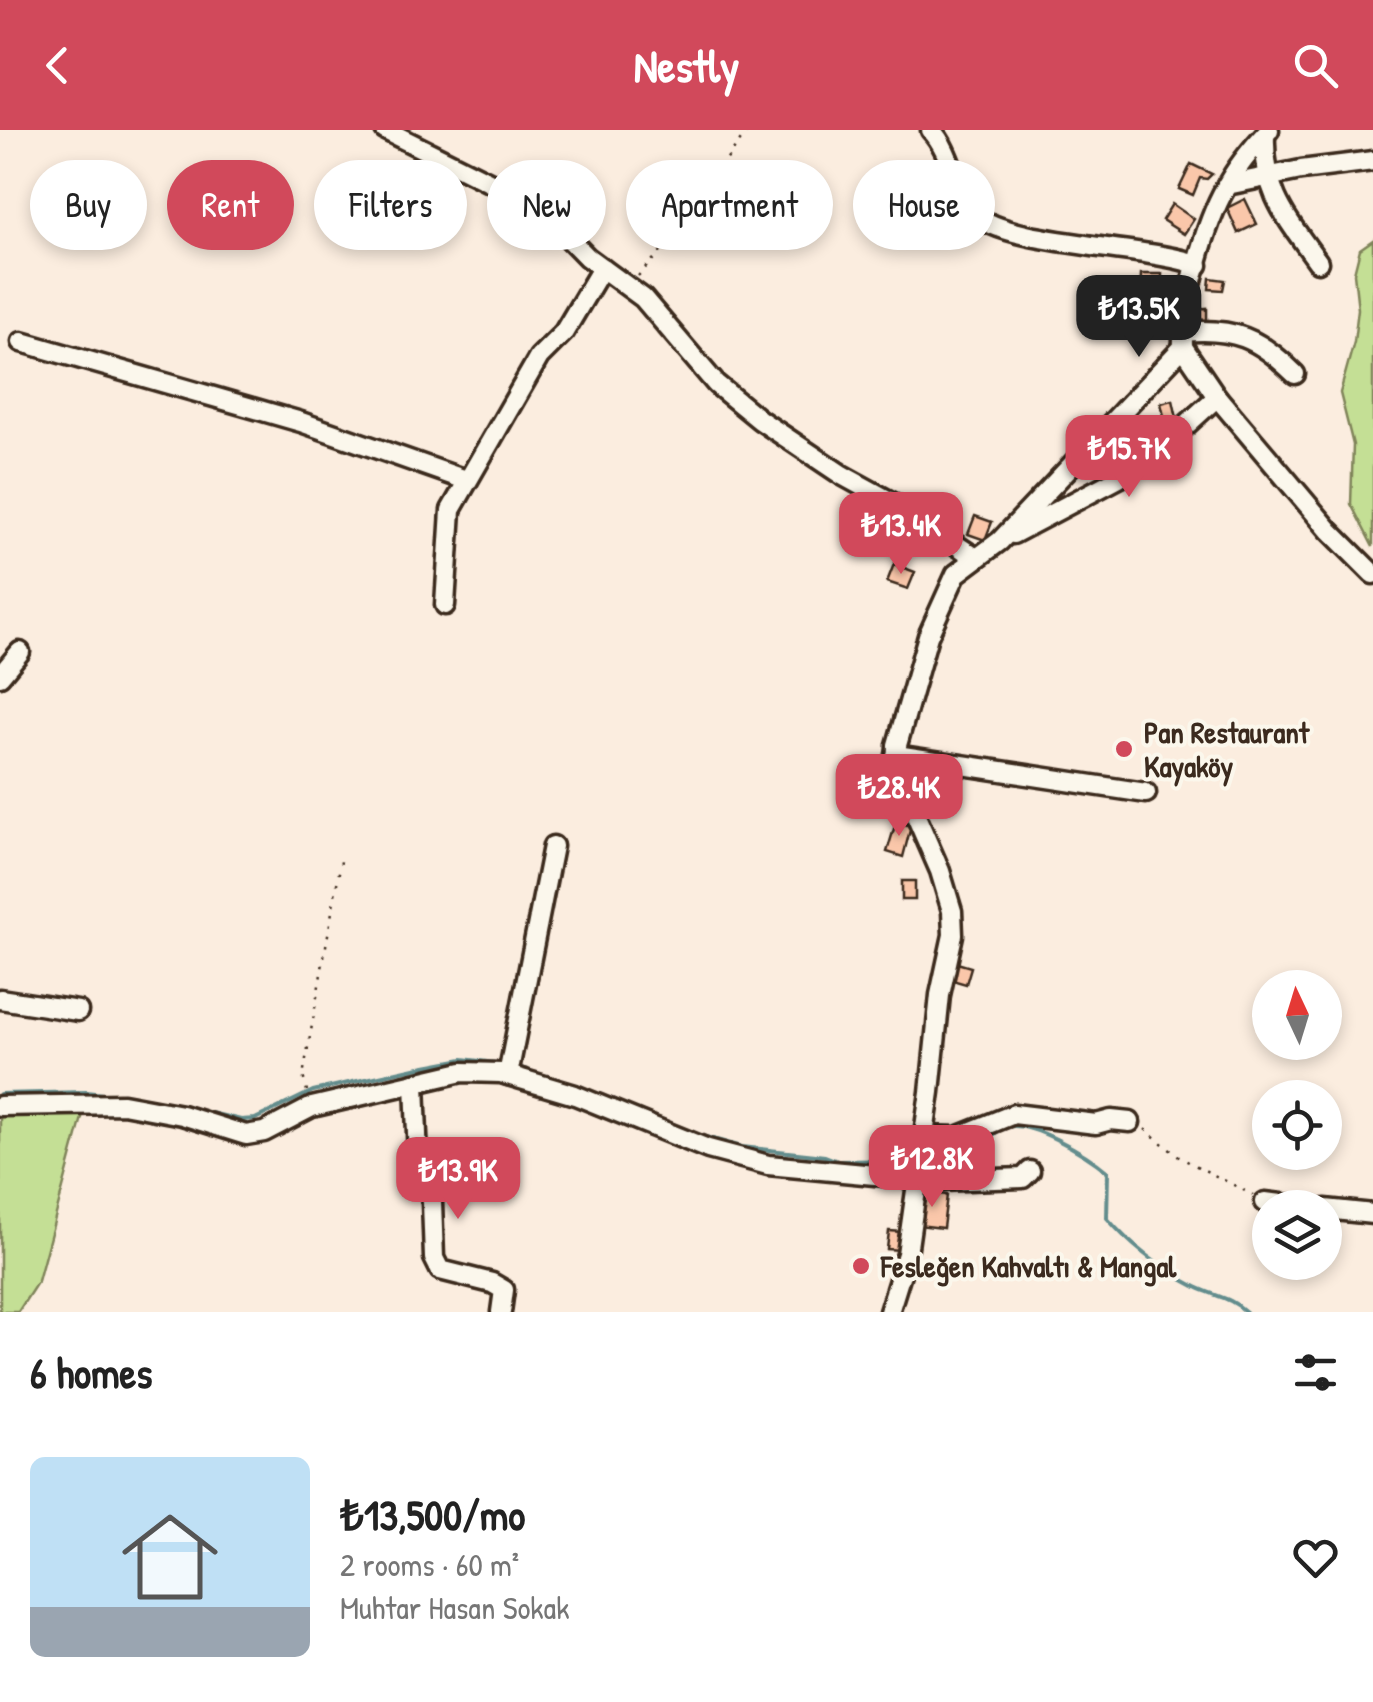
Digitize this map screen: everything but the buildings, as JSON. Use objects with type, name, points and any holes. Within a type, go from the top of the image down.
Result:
[{"type":"street","points":[[385,130],[507,191],[549,218],[577,248],[643,298],[716,384],[760,420],[976,558]]},
{"type":"street","points":[[930,130],[973,212],[986,222],[1009,231],[1123,252],[1178,257],[1198,264]]},
{"type":"street","points":[[1267,132],[1267,179],[1285,216],[1318,262]]},
{"type":"street","points":[[1267,132],[1217,204],[1198,264],[1182,340],[1217,397],[1330,531],[1373,574]]},
{"type":"street","points":[[1227,185],[1373,161]]},
{"type":"street","points":[[445,605],[451,510],[539,356],[564,332],[602,268]]},
{"type":"street","points":[[1000,541],[1182,340],[1201,330],[1239,335],[1268,347],[1294,374]]},
{"type":"street","points":[[22,342],[301,422],[466,480]]},
{"type":"street","points":[[889,1312],[907,1254],[938,1008],[953,923],[940,871],[896,770],[896,755],[938,608],[956,574],[976,558],[1000,541],[1119,478],[1160,449],[1217,397]]},
{"type":"street","points":[[0,676],[20,652]]},
{"type":"street","points":[[896,755],[1146,794]]},
{"type":"street","points":[[509,1069],[553,846]]},
{"type":"street","points":[[0,1000],[78,1011]]},
{"type":"street","points":[[0,1106],[123,1104],[182,1115],[246,1135],[264,1132],[312,1107],[462,1072],[509,1069],[708,1149],[768,1165],[840,1174],[918,1175],[940,1181],[1023,1178],[1030,1171]]},
{"type":"street","points":[[415,1083],[418,1160],[432,1202],[434,1258],[440,1270],[492,1283],[504,1290],[502,1312]]},
{"type":"street","points":[[923,1144],[957,1137],[1014,1114],[1096,1124],[1111,1120],[1130,1122]]},
{"type":"street","points":[[1342,1210],[1373,1214]]},
{"type":"path","points":[[628,286],[662,250],[748,130]]},
{"type":"path","points":[[306,1085],[303,1076],[340,861]]},
{"type":"path","points":[[1130,1122],[1179,1157],[1252,1195]]},
{"type":"green space","points":[[1373,240],[1373,547],[1351,504],[1353,445],[1340,393],[1354,342],[1358,309],[1354,273],[1360,249]]},
{"type":"green space","points":[[84,1110],[38,1281],[18,1312],[0,1312],[0,1113]]},
{"type":"waterway","points":[[185,1107],[241,1120],[255,1119],[313,1091],[415,1068],[463,1059],[504,1064]]},
{"type":"waterway","points":[[518,1067],[570,1085]]},
{"type":"waterway","points":[[0,1094],[86,1092],[121,1096]]},
{"type":"waterway","points":[[136,1098],[166,1103]]},
{"type":"waterway","points":[[927,1160],[965,1154],[1001,1129],[1014,1126],[1058,1140],[1108,1172],[1107,1218],[1127,1238],[1171,1273],[1246,1312]]},
{"type":"waterway","points":[[691,1133],[742,1147],[825,1156],[838,1161],[912,1160]]},
{"type":"place","name":"Pan Restaurant Kayaköy","points":[[1124,749]]},
{"type":"place","name":"Fesleğen Kahvaltı & Mangal","points":[[861,1266]]}]
